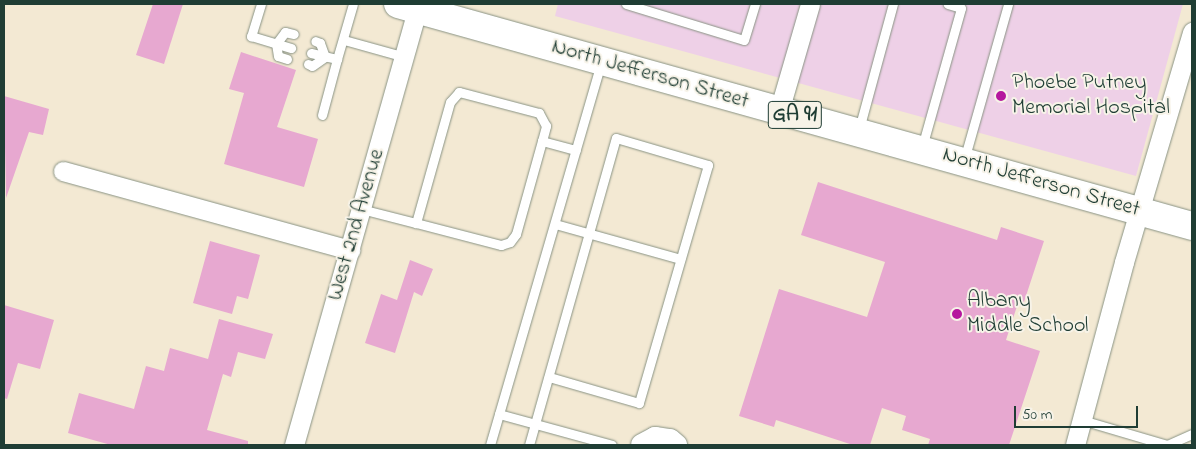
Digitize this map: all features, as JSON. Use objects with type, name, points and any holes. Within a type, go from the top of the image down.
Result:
[{"type":"main road","name":"North Jefferson Street","points":[[411,5],[602,62],[964,161],[1192,226]]},
{"type":"street","points":[[779,111],[810,4]]},
{"type":"street","name":"West 2nd Avenue","points":[[294,445],[405,57],[411,5]]},
{"type":"street","points":[[1075,445],[1140,210],[1189,57],[1192,32]]},
{"type":"street","points":[[64,171],[350,250]]},
{"type":"street","points":[[642,445],[655,438],[663,438],[676,445]]},
{"type":"lane","points":[[261,4],[250,36],[290,48]]},
{"type":"lane","points":[[322,114],[353,4]]},
{"type":"lane","points":[[626,4],[744,40],[755,4]]},
{"type":"lane","points":[[858,133],[893,4]]},
{"type":"lane","points":[[921,150],[961,8],[948,4]]},
{"type":"lane","points":[[964,161],[1008,4]]},
{"type":"lane","points":[[287,59],[278,56],[276,44],[284,32],[294,34]]},
{"type":"lane","points":[[344,40],[405,57]]},
{"type":"lane","points":[[314,41],[320,43],[325,57]]},
{"type":"lane","points":[[311,53],[337,60]]},
{"type":"lane","points":[[308,64],[312,66],[325,57]]},
{"type":"lane","points":[[490,445],[602,62]]},
{"type":"lane","points":[[361,209],[502,246],[510,242],[516,234],[546,126],[539,113],[459,92],[450,102],[416,223]]},
{"type":"lane","points":[[529,445],[616,138],[708,165],[639,403],[549,378]]},
{"type":"lane","points":[[542,141],[576,150]]},
{"type":"lane","points":[[555,224],[680,259]]},
{"type":"lane","points":[[499,414],[612,445]]},
{"type":"lane","points":[[1082,420],[1167,445],[1192,434]]},
{"type":"shaded area","name":"Phoebe Putney Memorial Hospital","points":[[558,4],[1183,4],[1136,176],[555,16]]},
{"type":"building","points":[[153,4],[183,4],[164,64],[136,55]]},
{"type":"building","points":[[241,52],[296,70],[277,127],[318,139],[304,187],[224,164],[244,93],[229,89]]},
{"type":"building","points":[[4,96],[49,109],[43,135],[29,132],[6,198]]},
{"type":"building","name":"Albany Middle School","points":[[818,182],[997,240],[1001,227],[1044,241],[1023,305],[1018,303],[1006,340],[1040,351],[1009,445],[928,445],[930,439],[902,430],[906,416],[882,408],[870,445],[853,445],[776,420],[774,427],[739,416],[779,289],[867,317],[885,262],[801,235]]},
{"type":"building","points":[[210,241],[260,255],[248,299],[237,296],[232,314],[193,303]]},
{"type":"building","points":[[410,260],[433,269],[422,296],[414,292],[395,353],[365,343],[381,294],[397,300]]},
{"type":"building","points":[[4,305],[54,320],[40,369],[18,363],[7,399],[4,398]]},
{"type":"building","points":[[219,319],[273,334],[265,359],[238,352],[231,377],[223,374],[207,430],[248,441],[248,445],[111,445],[68,433],[79,393],[134,409],[146,366],[164,371],[170,348],[208,359]]},
{"type":"place","name":"Phoebe Putney Memorial Hospital","points":[[1001,96]]},
{"type":"place","name":"Albany Middle School","points":[[957,314]]}]
